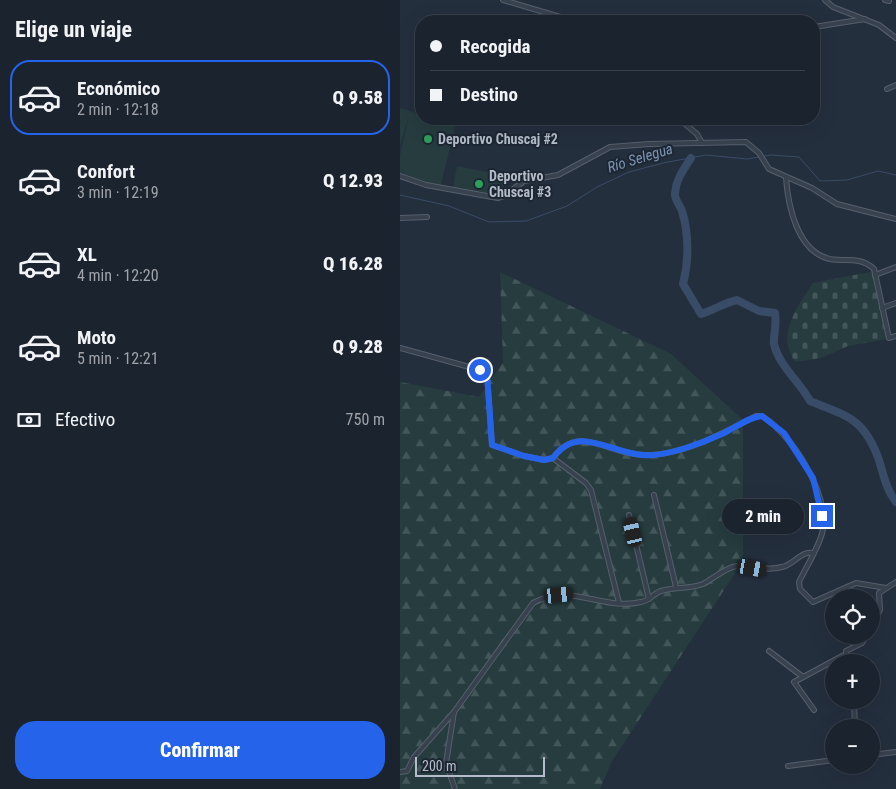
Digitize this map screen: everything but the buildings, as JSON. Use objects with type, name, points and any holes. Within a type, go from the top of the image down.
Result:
[{"type":"street","points":[[503,0],[554,15]]},
{"type":"street","points":[[825,0],[832,7],[879,25],[896,38]]},
{"type":"street","points":[[820,26],[865,19]]},
{"type":"street","points":[[887,89],[896,85]]},
{"type":"street","points":[[687,125],[698,134],[702,143]]},
{"type":"street","points":[[400,176],[426,185],[498,198],[504,196],[524,181],[558,175],[610,147],[649,144],[746,142],[759,153],[769,170],[812,188],[837,204],[896,219]]},
{"type":"street","points":[[786,178],[790,212],[812,250],[830,259],[861,260],[874,269],[888,338],[896,336]]},
{"type":"street","points":[[400,218],[427,216]]},
{"type":"street","points":[[875,275],[896,267]]},
{"type":"street","points":[[882,308],[896,303]]},
{"type":"street","points":[[400,348],[484,371],[487,374],[492,445],[524,456],[544,460],[553,458],[568,443],[577,441],[586,441],[644,456],[680,449],[762,416],[784,433],[813,478],[822,516],[823,530],[799,582],[800,589],[812,602],[856,583],[886,588]]},
{"type":"street","points":[[553,458],[586,483],[591,490],[619,603]]},
{"type":"street","points":[[654,495],[676,587]]},
{"type":"street","points":[[629,515],[649,599]]},
{"type":"street","points":[[400,772],[407,771],[414,757],[454,712],[533,603],[549,596],[569,594],[619,603],[638,603],[649,599],[658,592],[676,587],[700,585],[734,566],[762,570],[783,567],[792,564],[804,554],[812,553]]},
{"type":"street","points":[[880,593],[896,582]]},
{"type":"street","points":[[846,654],[848,648],[862,644]]},
{"type":"street","points":[[769,650],[803,677]]},
{"type":"street","points":[[814,710],[794,682],[825,665]]},
{"type":"street","points":[[454,712],[446,763],[455,789]]},
{"type":"street","points":[[880,754],[896,752]]},
{"type":"street","points":[[788,766],[825,761]]},
{"type":"green space","name":"Deportivo Chuscaj #2","points":[[400,108],[415,113],[415,125],[456,125],[440,188],[400,178],[400,155],[409,116],[400,146]]},
{"type":"green space","name":"Deportivo Chuscaj #3","points":[[457,166],[506,176],[501,202],[452,192]]},
{"type":"green space","points":[[875,271],[887,339],[848,346],[821,358],[795,362],[790,351],[788,331],[795,311],[813,283]]},
{"type":"green space","points":[[500,272],[671,354],[743,420],[743,561],[612,761],[600,789],[400,789],[400,382],[479,397],[503,362]]},
{"type":"waterway","name":"Río Selegua","points":[[400,195],[449,206],[489,222],[526,221],[567,206],[597,187],[629,172],[706,155],[747,159],[771,155],[799,157],[820,181],[847,180],[878,171],[896,175]]},
{"type":"waterway","name":"Río Selegua","points":[[691,158],[683,170],[675,193],[676,200],[682,211],[687,238],[687,257],[683,284],[701,314],[737,300],[759,311],[775,313],[774,344],[780,360],[810,401],[853,420],[867,435],[896,502]]},
{"type":"place","name":"Deportivo Chuscaj #2","points":[[428,139]]},
{"type":"place","name":"Deportivo Chuscaj #3","points":[[479,184]]},
{"type":"route","points":[[480,370],[487,374],[492,445],[524,456],[544,460],[553,458],[568,443],[577,441],[586,441],[644,456],[680,449],[722,434],[756,416],[762,416],[784,433],[813,478],[822,516]]}]
